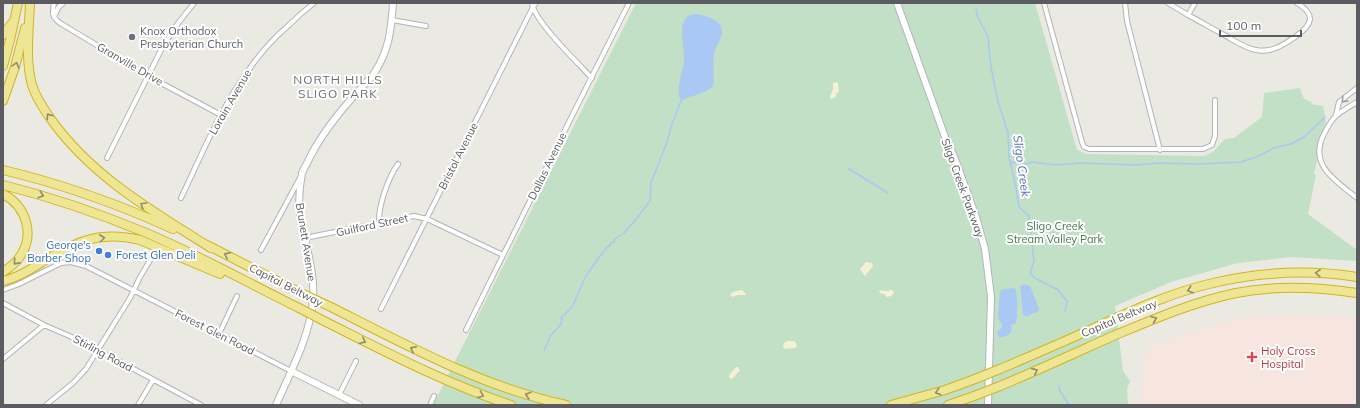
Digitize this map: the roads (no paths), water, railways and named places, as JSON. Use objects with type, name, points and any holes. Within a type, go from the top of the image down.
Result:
[{"type":"highway","points":[[3,66],[18,3]]},
{"type":"highway","points":[[3,102],[22,42],[30,3]]},
{"type":"highway","points":[[30,3],[28,50],[32,85],[40,102],[60,132],[74,149],[121,190],[136,201],[212,248]]},
{"type":"highway","points":[[3,36],[15,18]]},
{"type":"highway","name":"Capital Beltway","points":[[3,169],[66,187],[151,218],[467,374],[566,405]]},
{"type":"highway","name":"Capital Beltway","points":[[3,185],[61,201],[145,232],[425,372],[511,405]]},
{"type":"highway","points":[[3,194],[12,199],[19,206],[26,221],[28,232],[27,242],[20,258],[13,266],[3,272]]},
{"type":"highway","points":[[3,281],[19,276],[78,242],[104,237],[128,237],[153,245],[299,308]]},
{"type":"highway","name":"Capital Beltway","points":[[891,405],[945,390],[975,379],[1116,318],[1180,293],[1208,284],[1264,274],[1292,272],[1357,277]]},
{"type":"highway","name":"Capital Beltway","points":[[948,405],[1000,386],[1118,334],[1185,307],[1211,299],[1238,293],[1292,288],[1315,288],[1357,293]]},
{"type":"street","points":[[54,3],[52,12],[54,18]]},
{"type":"street","points":[[54,18],[58,8],[63,3]]},
{"type":"street","points":[[107,158],[164,44],[194,3]]},
{"type":"street","points":[[305,3],[305,9]]},
{"type":"street","name":"Lorain Avenue","points":[[181,198],[221,115],[249,68],[263,51],[305,9],[314,3]]},
{"type":"street","name":"Brunett Avenue","points":[[276,405],[292,371],[309,323],[314,297],[312,271],[301,221],[299,198],[302,172],[317,143],[329,126],[373,75],[378,67],[387,46],[392,20],[393,3]]},
{"type":"street","name":"Bristol Avenue","points":[[381,309],[533,5],[536,3]]},
{"type":"street","name":"Dallas Avenue","points":[[466,330],[630,3]]},
{"type":"street","name":"Sligo Creek Parkway","points":[[896,3],[976,217],[985,249],[991,297],[988,405]]},
{"type":"street","points":[[1044,3],[1084,147],[1089,149],[1203,149],[1212,145],[1215,136],[1216,100]]},
{"type":"street","points":[[1125,3],[1126,20],[1160,150]]},
{"type":"street","points":[[1168,3],[1244,46],[1256,51],[1270,51],[1280,47],[1305,30],[1309,25],[1309,13],[1297,3]]},
{"type":"street","points":[[1188,15],[1195,3]]},
{"type":"street","points":[[533,5],[538,18],[545,27],[592,78]]},
{"type":"street","name":"Granville Drive","points":[[54,18],[148,76],[221,115]]},
{"type":"street","points":[[392,20],[426,26]]},
{"type":"street","points":[[1357,88],[1340,102],[1336,115],[1321,139],[1319,151],[1321,163],[1324,169],[1331,177],[1357,198]]},
{"type":"street","points":[[1336,115],[1357,102]]},
{"type":"street","points":[[379,224],[378,216],[380,207],[394,170],[398,164]]},
{"type":"street","points":[[261,250],[302,172]]},
{"type":"street","name":"Guilford Street","points":[[305,238],[414,216],[427,219],[503,254]]},
{"type":"street","points":[[46,405],[73,383],[86,369],[134,291],[140,277],[152,257]]},
{"type":"street","name":"Forest Glen Road","points":[[3,290],[20,284],[61,263],[71,262],[86,266],[359,405]]},
{"type":"street","points":[[219,334],[237,296]]},
{"type":"street","name":"Stirling Road","points":[[3,303],[44,325],[98,350],[201,405]]},
{"type":"street","points":[[3,359],[44,325]]},
{"type":"street","points":[[339,395],[356,361]]},
{"type":"street","points":[[138,405],[153,380]]},
{"type":"street","points":[[430,405],[434,396]]},
{"type":"water","points":[[696,14],[717,21],[722,28],[722,33],[714,54],[713,86],[701,93],[681,101],[679,95],[679,84],[684,62],[682,28],[686,18],[690,15]]},
{"type":"water","points":[[1024,284],[1030,286],[1039,309],[1038,312],[1028,316],[1023,315],[1022,312],[1020,286]]},
{"type":"water","points":[[1015,288],[1017,296],[1016,323],[1011,325],[1012,330],[1009,334],[999,337],[997,334],[1002,327],[998,318],[1000,291]]},
{"type":"waterway","name":"Sligo Creek","points":[[976,9],[977,15],[988,37],[991,67],[998,102],[1008,133],[1009,157],[1019,207],[1029,216],[1034,261],[1030,273],[1035,278],[1058,290],[1067,301],[1065,312]]},
{"type":"waterway","points":[[544,351],[551,335],[561,324],[562,317],[572,307],[586,276],[599,257],[607,247],[614,242],[615,239],[624,233],[650,201],[651,183],[681,101]]},
{"type":"waterway","points":[[1010,162],[1026,164],[1033,162],[1058,165],[1082,163],[1136,165],[1157,163],[1199,164],[1241,162],[1259,156],[1274,148],[1291,144],[1304,137],[1325,117]]},
{"type":"waterway","points":[[849,169],[888,193]]},
{"type":"waterway","points":[[1059,386],[1060,391],[1069,405]]},
{"type":"place","name":"Knox Orthodox Presbyterian Church","points":[[132,37]]},
{"type":"place","name":"George's Barber Shop","points":[[99,251]]},
{"type":"place","name":"Forest Glen Deli","points":[[108,255]]},
{"type":"place","name":"Holy Cross Hospital","points":[[1252,357]]},
{"type":"district","name":"NORTH HILLS SLIGO PARK","points":[[338,86]]},
{"type":"park label","name":"Sligo Creek Stream Valley Park","points":[[1055,232]]}]
